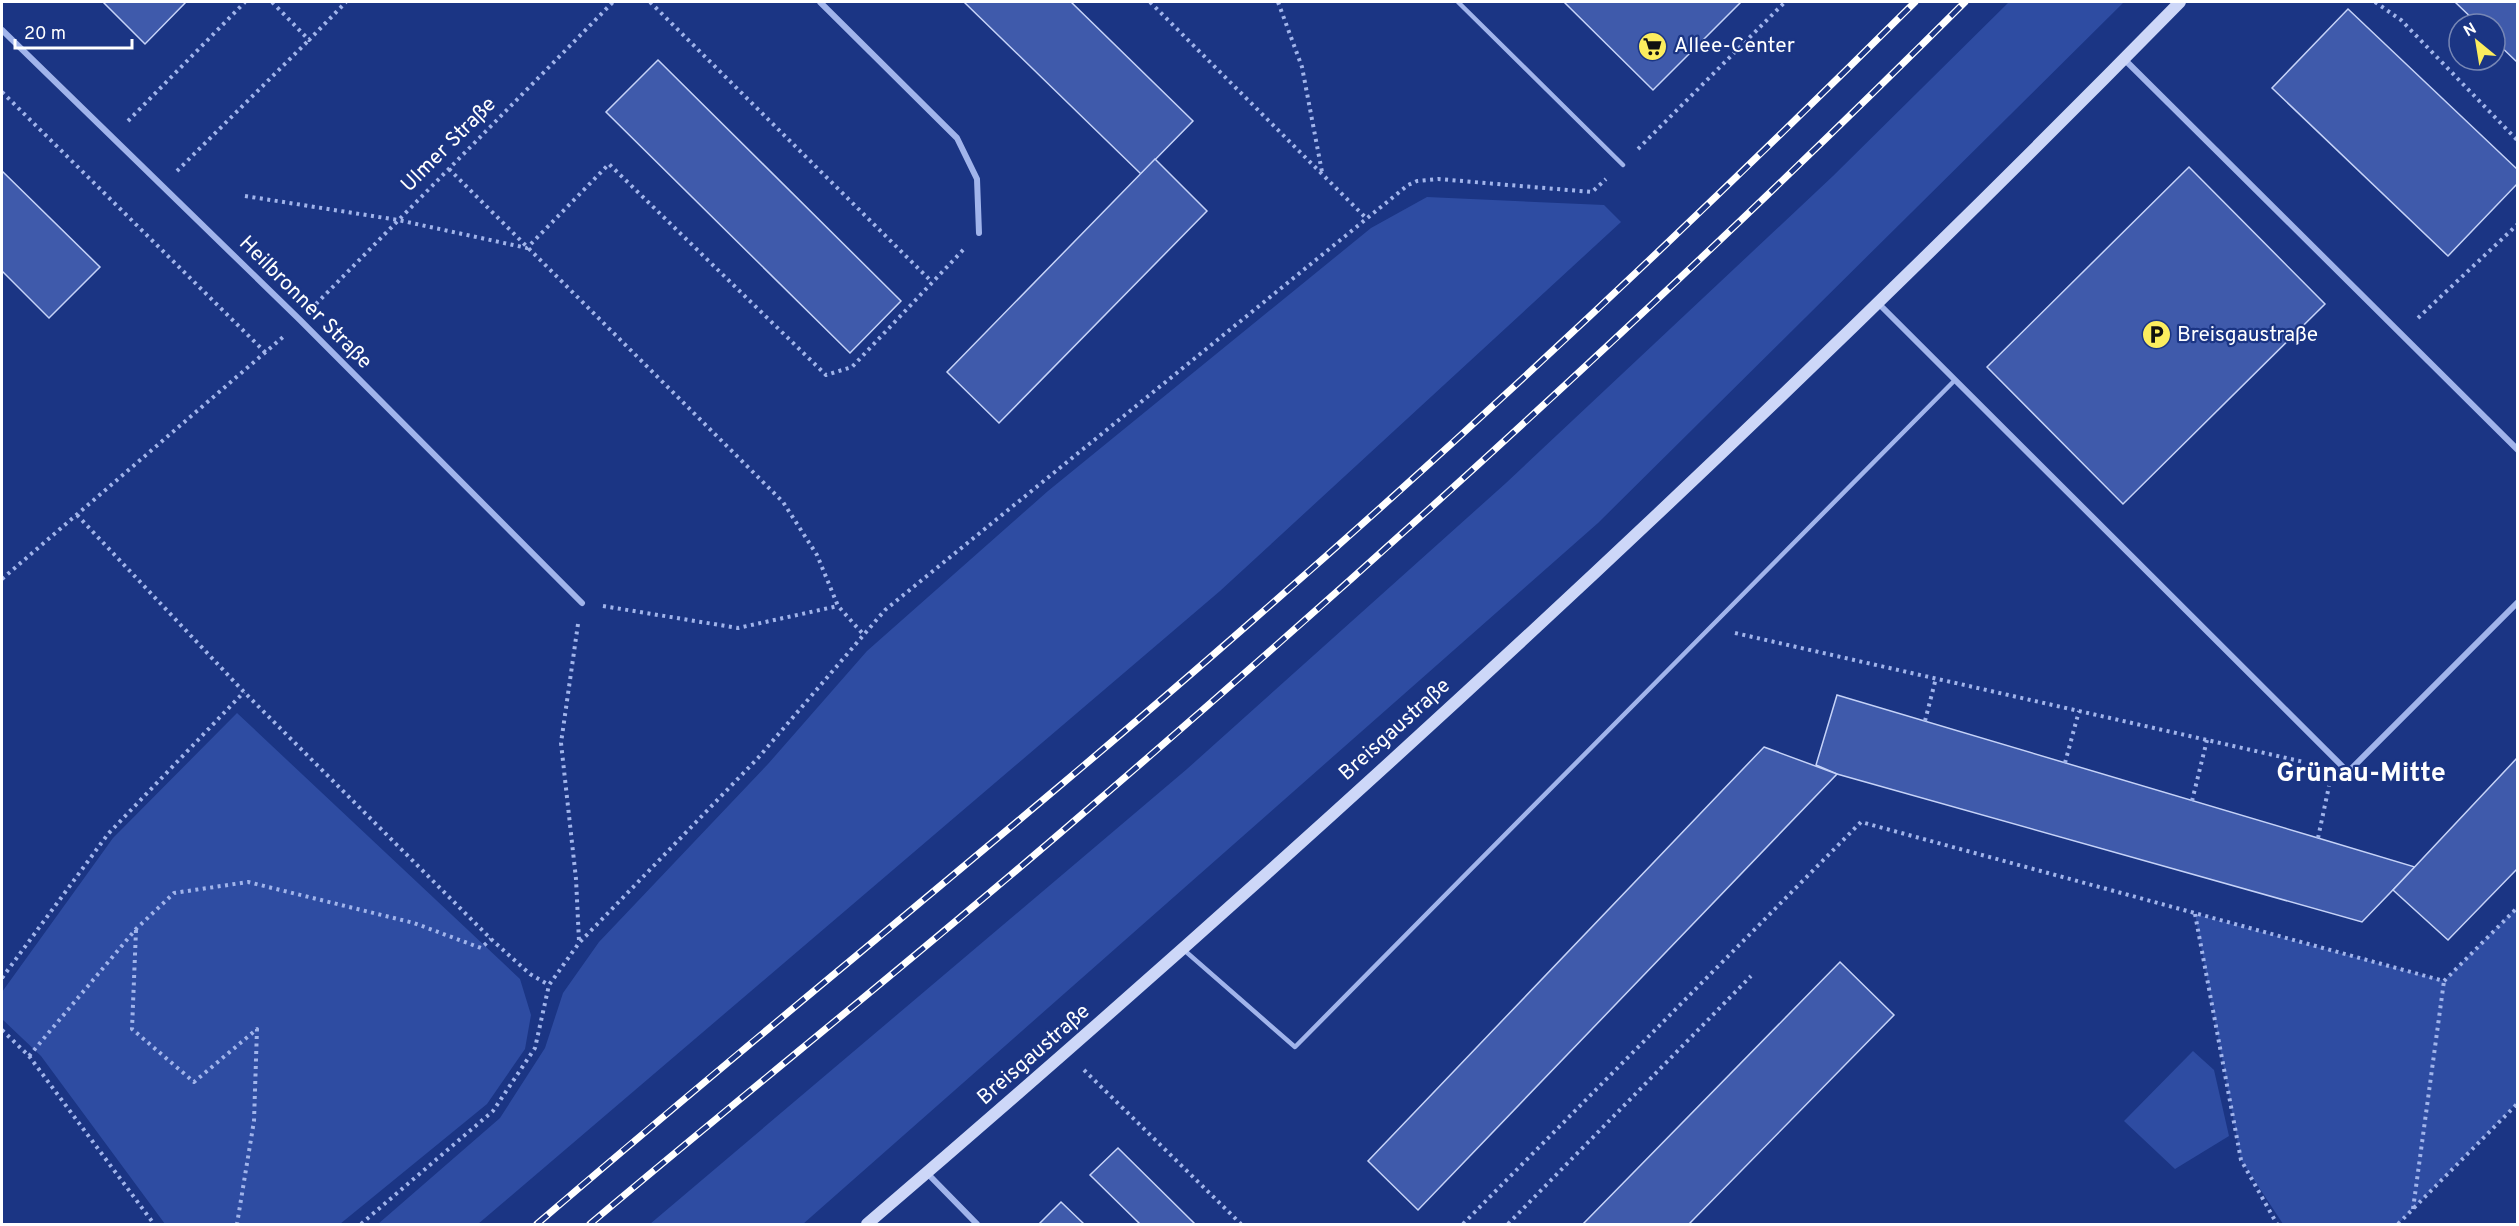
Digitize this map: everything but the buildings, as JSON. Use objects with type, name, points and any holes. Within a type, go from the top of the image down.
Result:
[{"type":"street","points":[[820,2],[957,138],[977,179],[979,233]]},
{"type":"street","name":"Breisgaustraße","points":[[867,1224],[1184,950],[1587,582],[1879,304],[2180,2]]},
{"type":"street","name":"Heilbronner Straße","points":[[2,30],[582,603]]},
{"type":"street","points":[[2124,58],[2517,450]]},
{"type":"street","points":[[1879,304],[2348,772],[2517,602]]},
{"type":"street","points":[[927,1173],[977,1224]]},
{"type":"lane","points":[[1458,2],[1623,165]]},
{"type":"lane","points":[[1184,950],[1295,1047],[1955,380]]},
{"type":"path","points":[[112,137],[245,2]]},
{"type":"path","points":[[272,2],[309,40]]},
{"type":"path","points":[[162,186],[346,2]]},
{"type":"path","name":"Ulmer Straße","points":[[315,305],[613,2]]},
{"type":"path","points":[[650,2],[932,282]]},
{"type":"path","points":[[1150,2],[1366,218]]},
{"type":"path","points":[[1278,2],[1302,67],[1322,173]]},
{"type":"path","points":[[361,1224],[493,1111],[535,1048],[549,985],[579,943],[758,758],[885,610],[1366,218],[1417,181],[1438,179],[1592,192],[1623,165],[1785,2]]},
{"type":"path","points":[[2375,2],[2401,20],[2517,141]]},
{"type":"path","points":[[2,92],[266,353]]},
{"type":"path","points":[[527,248],[609,165],[826,375],[852,367],[979,233]]},
{"type":"path","points":[[449,169],[783,502],[817,555],[838,606],[863,634]]},
{"type":"path","points":[[245,196],[398,220],[527,248]]},
{"type":"path","points":[[2401,334],[2517,224]]},
{"type":"path","points":[[2,579],[290,330]]},
{"type":"path","points":[[77,515],[244,692],[491,939],[530,974],[549,985]]},
{"type":"path","points":[[579,943],[576,879],[561,742],[582,603],[738,628],[838,606]]},
{"type":"path","points":[[1711,627],[2348,772]]},
{"type":"path","points":[[1925,721],[1936,678]]},
{"type":"path","points":[[2,978],[108,834],[244,692]]},
{"type":"path","points":[[2065,763],[2079,711]]},
{"type":"path","points":[[2192,801],[2208,740]]},
{"type":"path","points":[[2318,838],[2333,768]]},
{"type":"path","points":[[1463,1224],[1861,822],[2444,981]]},
{"type":"path","points":[[28,1056],[136,929],[174,893],[248,882],[414,923],[481,948],[491,939]]},
{"type":"path","points":[[2414,1209],[2444,981],[2517,907]]},
{"type":"path","points":[[2195,914],[2241,1160],[2277,1224]]},
{"type":"path","points":[[136,929],[132,1029],[194,1082],[257,1029],[254,1121],[237,1224]]},
{"type":"path","points":[[1508,1224],[1751,976]]},
{"type":"path","points":[[2,1030],[28,1056],[154,1224]]},
{"type":"path","points":[[1066,1053],[1241,1224]]},
{"type":"path","points":[[2398,1224],[2517,1103]]},
{"type":"shaded area","points":[[2009,2],[2124,2],[1598,523],[803,1224],[650,1224],[1187,769],[1506,483],[1833,176]]},
{"type":"shaded area","points":[[1427,197],[1604,205],[1621,222],[1220,591],[478,1224],[378,1224],[500,1118],[545,1048],[563,993],[599,942],[768,764],[867,651],[1048,491],[1371,228]]},
{"type":"shaded area","points":[[237,713],[520,979],[531,1015],[525,1049],[487,1104],[340,1224],[165,1224],[41,1056],[2,1019],[2,992],[113,838]]},
{"type":"shaded area","points":[[2517,907],[2517,1103],[2398,1224],[2283,1224],[2241,1160],[2195,914],[2444,981]]},
{"type":"shaded area","points":[[2193,1051],[2214,1070],[2229,1136],[2175,1169],[2124,1121]]},
{"type":"railway","points":[[537,1224],[1074,774],[1422,471],[1753,161],[1915,2]]},
{"type":"railway","points":[[590,1224],[1013,873],[1302,623],[1638,317],[1965,2]]},
{"type":"place","name":"Allee-Center","points":[[1653,46]]},
{"type":"place","name":"Breisgaustraße","points":[[2156,335]]},
{"type":"district","name":"Grünau-Mitte","points":[[2361,774]]}]
